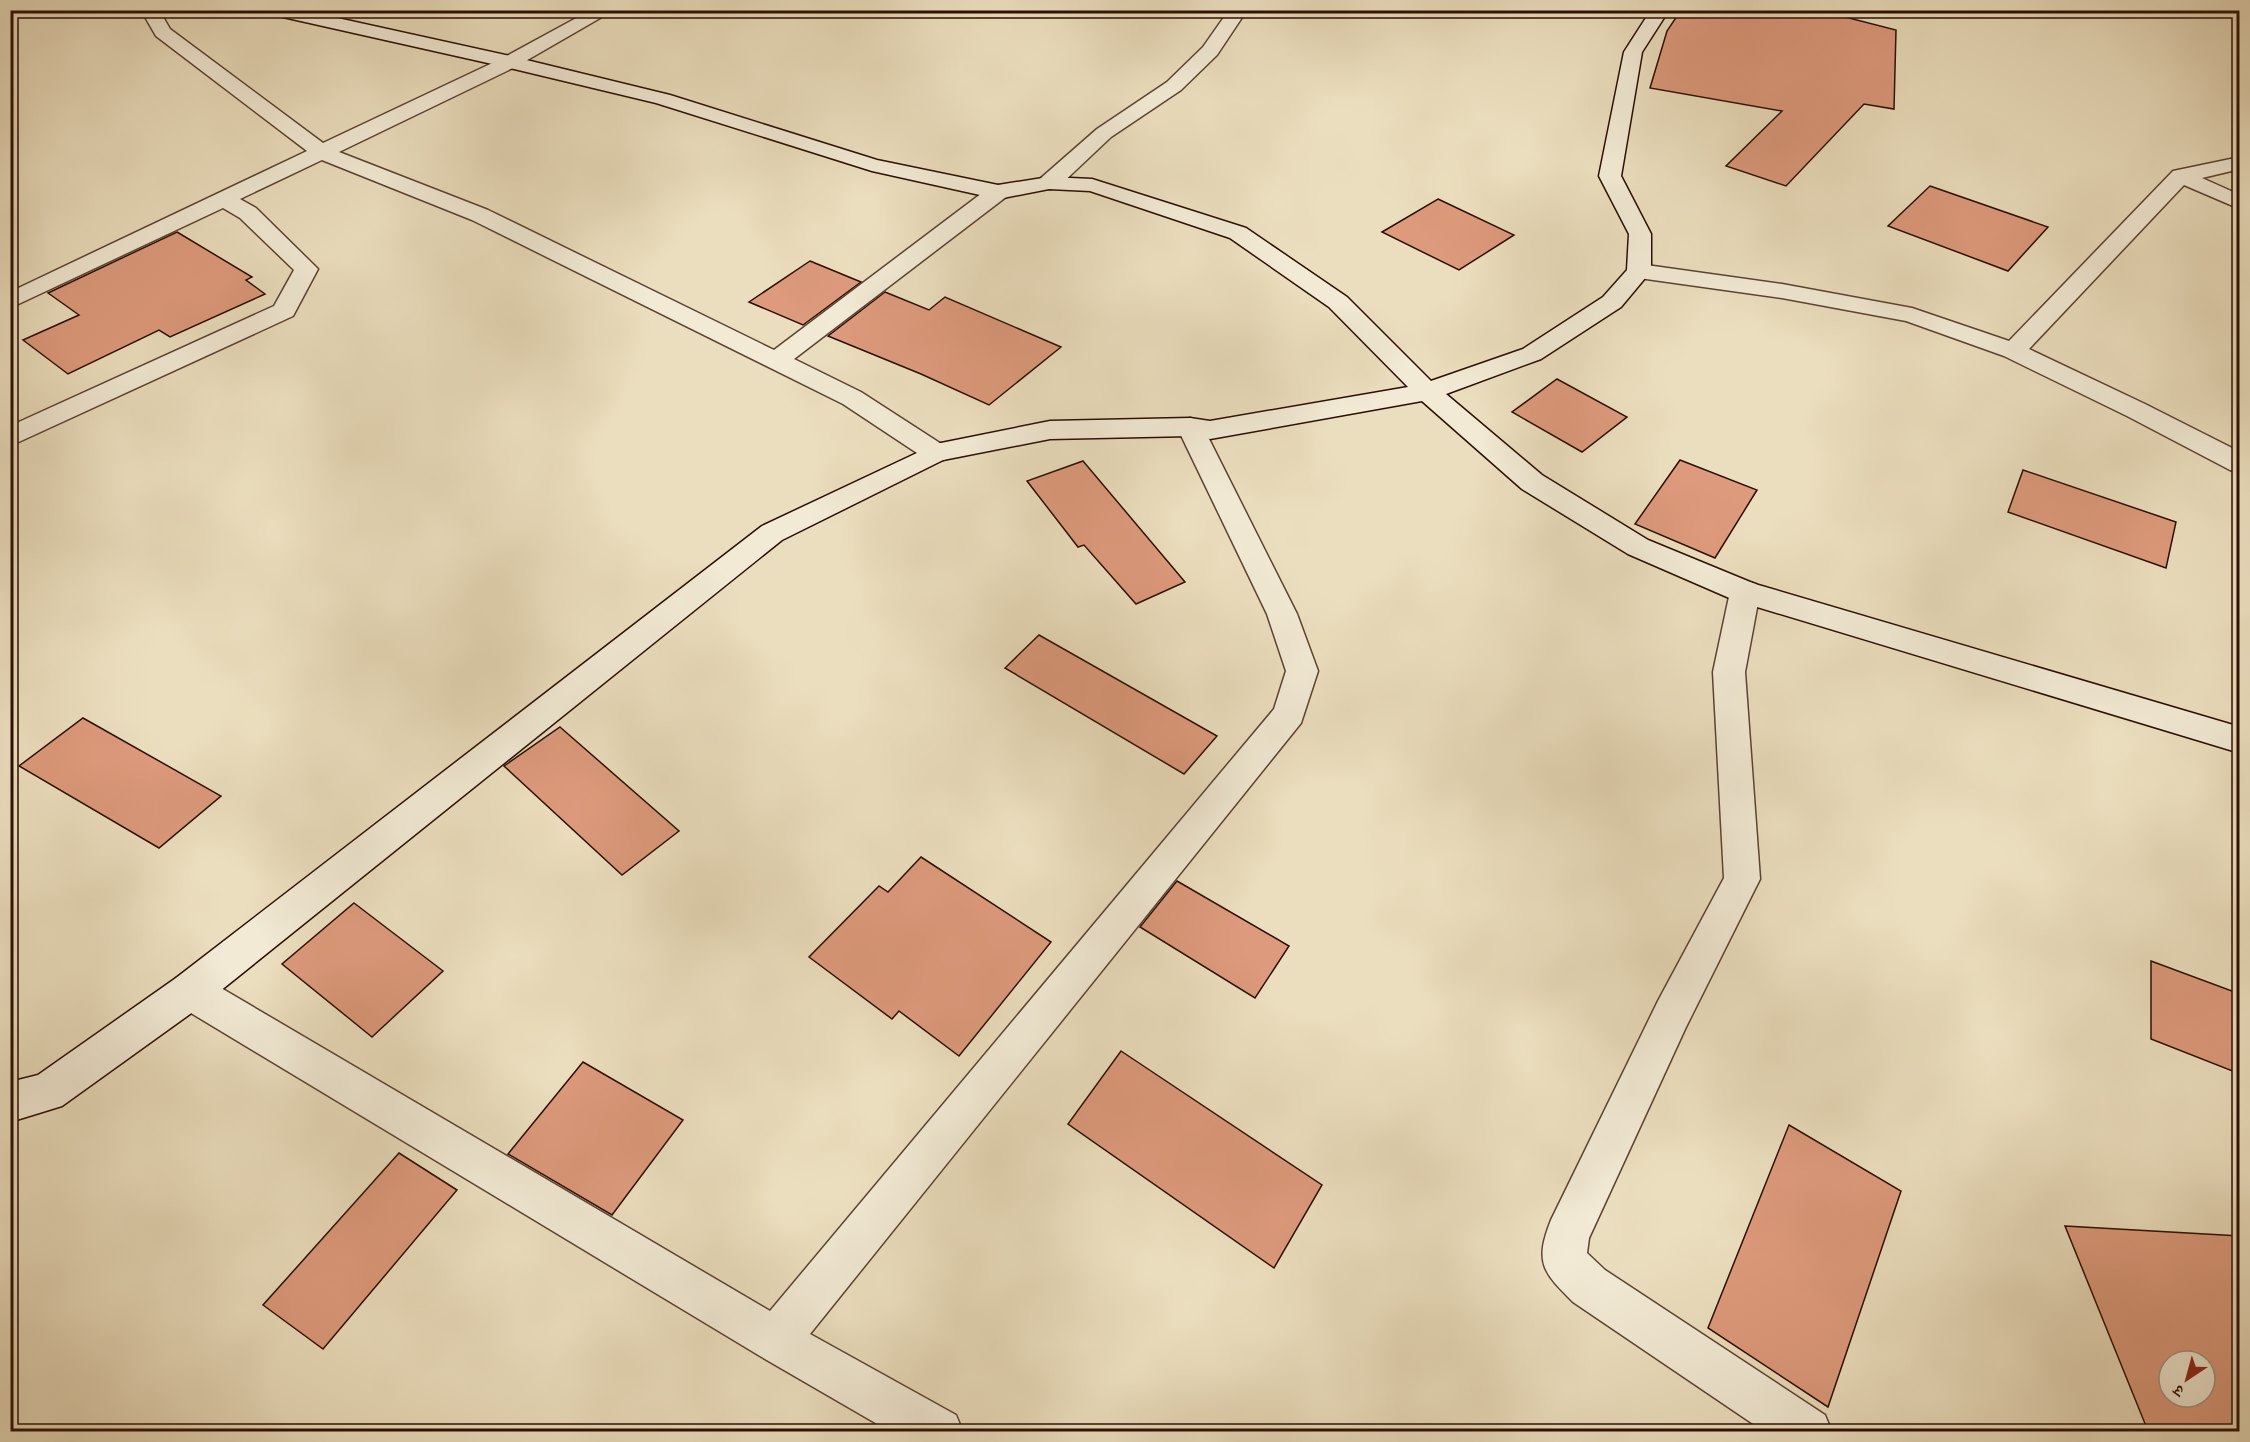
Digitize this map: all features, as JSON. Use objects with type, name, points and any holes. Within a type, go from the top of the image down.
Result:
[{"type":"street","points":[[150,10],[163,32],[321,152],[480,215],[852,398],[936,453]]},
{"type":"street","points":[[274,10],[510,62],[663,99],[872,165],[998,192],[1049,183],[1092,185],[1238,233],[1338,302],[1427,392],[1532,482],[1638,547],[1745,592],[2240,740]]},
{"type":"street","points":[[1049,183],[1104,133],[1174,86],[1210,51],[1238,10]]},
{"type":"street","points":[[10,1102],[48,1092],[190,991],[772,533],[936,453],[1050,430],[1190,427],[1210,430],[1427,392],[1532,354],[1612,302],[1639,271],[1640,234],[1610,176],[1633,52],[1660,10]]},
{"type":"street","points":[[10,301],[510,62],[591,12]]},
{"type":"street","points":[[2013,351],[2181,176],[2240,163]]},
{"type":"street","points":[[2181,176],[2240,203]]},
{"type":"street","points":[[776,361],[998,192]]},
{"type":"street","points":[[10,437],[284,311],[306,269],[248,213],[223,199]]},
{"type":"street","points":[[1639,271],[1782,291],[1912,315],[2013,351],[2136,410],[2240,464]]},
{"type":"street","points":[[776,1340],[1289,714],[1302,671],[1282,614],[1190,427]]},
{"type":"street","points":[[1745,592],[1729,672],[1742,879],[1672,1014],[1567,1236],[1564,1261],[1589,1286],[1808,1431]]},
{"type":"street","points":[[190,991],[776,1340],[939,1431]]},
{"type":"building","points":[[1681,10],[1818,10],[1896,30],[1894,109],[1864,104],[1786,186],[1726,166],[1782,111],[1650,88],[1667,31]]},
{"type":"building","points":[[1930,186],[2048,227],[2008,271],[1888,226]]},
{"type":"building","points":[[1438,199],[1514,235],[1459,270],[1382,232]]},
{"type":"building","points":[[177,232],[252,277],[246,280],[265,294],[170,337],[159,330],[68,374],[23,340],[79,315],[48,293]]},
{"type":"building","points":[[810,261],[861,282],[803,325],[749,302]]},
{"type":"building","points":[[885,292],[929,310],[945,297],[1061,347],[989,405],[828,336]]},
{"type":"building","points":[[1557,379],[1627,417],[1582,452],[1512,412]]},
{"type":"building","points":[[1680,460],[1757,490],[1715,558],[1635,524]]},
{"type":"building","points":[[1083,461],[1185,582],[1136,604],[1084,545],[1078,547],[1027,481]]},
{"type":"building","points":[[2023,470],[2176,522],[2166,568],[2008,512]]},
{"type":"building","points":[[1039,635],[1217,736],[1184,774],[1005,668]]},
{"type":"building","points":[[83,718],[221,796],[159,848],[19,766]]},
{"type":"building","points":[[560,727],[679,831],[622,875],[504,766]]},
{"type":"building","points":[[921,857],[1051,942],[959,1056],[899,1011],[892,1019],[809,957],[879,886],[888,892]]},
{"type":"building","points":[[1177,881],[1289,946],[1255,998],[1140,927]]},
{"type":"building","points":[[354,903],[443,971],[372,1037],[282,964]]},
{"type":"building","points":[[2151,961],[2240,994],[2240,1074],[2151,1039]]},
{"type":"building","points":[[1121,1051],[1322,1185],[1274,1268],[1068,1124]]},
{"type":"building","points":[[583,1062],[683,1120],[612,1215],[508,1154]]},
{"type":"building","points":[[1789,1125],[1901,1191],[1828,1407],[1708,1328]]},
{"type":"building","points":[[399,1153],[457,1190],[323,1349],[263,1305]]},
{"type":"building","points":[[2065,1226],[2240,1236],[2240,1431],[2148,1431]]}]
